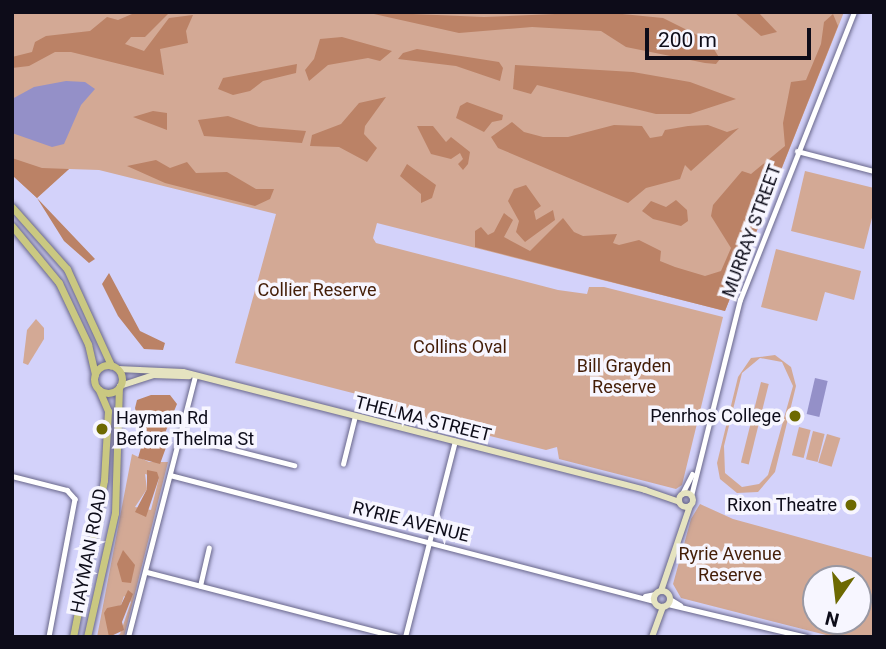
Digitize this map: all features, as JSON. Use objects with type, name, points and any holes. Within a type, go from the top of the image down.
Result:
[{"type":"main road","points":[[12,206],[67,269],[114,367],[95,374],[79,320],[59,283],[12,226]]},
{"type":"main road","name":"THELMA STREET","points":[[114,367],[195,376],[680,499]]},
{"type":"main road","name":"HAYMAN ROAD","points":[[88,637],[115,513],[120,387],[114,367]]},
{"type":"main road","name":"HAYMAN ROAD","points":[[73,637],[104,480],[108,411],[95,374]]},
{"type":"main road","name":"THELMA STREET","points":[[120,387],[153,376],[195,376]]},
{"type":"main road","points":[[99,390],[111,393],[120,387]]},
{"type":"main road","points":[[680,499],[691,496]]},
{"type":"main road","name":"MURRAY STREET","points":[[662,599],[679,529],[690,506],[691,496]]},
{"type":"main road","points":[[680,499],[690,506]]},
{"type":"main road","name":"MURRAY STREET","points":[[679,529],[680,499]]},
{"type":"main road","points":[[652,637],[662,599]]},
{"type":"street","name":"MURRAY STREET","points":[[691,496],[696,467],[740,300],[854,12]]},
{"type":"street","points":[[797,151],[874,171]]},
{"type":"street","points":[[128,637],[147,572],[195,376]]},
{"type":"street","points":[[343,464],[355,416]]},
{"type":"street","points":[[180,436],[294,465]]},
{"type":"street","points":[[405,637],[455,441]]},
{"type":"street","name":"MURRAY STREET","points":[[680,499],[696,467]]},
{"type":"street","name":"RYRIE AVENUE","points":[[170,475],[662,599]]},
{"type":"street","points":[[12,476],[67,490],[75,499],[49,637]]},
{"type":"street","points":[[200,586],[209,548]]},
{"type":"street","points":[[147,572],[398,637]]},
{"type":"street","points":[[662,599],[807,637]]},
{"type":"green space","points":[[12,12],[844,12],[725,311],[377,223],[373,238],[376,243],[558,290],[587,294],[589,287],[604,287],[723,317],[682,485],[676,489],[559,459],[557,447],[546,450],[382,409],[375,405],[376,399],[235,363],[276,214],[99,170],[69,169],[37,198],[12,175]]},
{"type":"green space","points":[[805,171],[874,188],[874,210],[864,249],[791,231]]},
{"type":"green space","points":[[776,249],[861,271],[854,300],[825,292],[817,321],[761,307]]},
{"type":"green space","points":[[36,319],[44,328],[44,339],[28,365],[23,363],[27,330]]},
{"type":"green space","points":[[775,355],[791,367],[796,386],[775,472],[758,492],[737,493],[720,479],[717,463],[738,377],[751,358]],"holes":[[[760,358],[782,362],[793,386],[768,475],[759,484],[742,487],[725,473],[724,446],[742,373]]]},
{"type":"green space","points":[[761,382],[769,384],[749,464],[741,463]]},
{"type":"green space","points":[[799,427],[811,430],[804,458],[792,455]]},
{"type":"green space","points":[[813,431],[825,434],[818,462],[806,459]]},
{"type":"green space","points":[[827,434],[840,438],[832,467],[818,463]]},
{"type":"green space","points":[[132,454],[149,462],[168,462],[124,637],[114,637],[120,634],[131,602],[124,596],[121,605],[111,609],[109,637],[97,637]],"holes":[[[145,474],[159,478],[151,510],[135,507],[147,489]]]},
{"type":"green space","name":"Ryrie Avenue Reserve","points":[[700,504],[733,519],[874,558],[874,637],[826,635],[872,635],[872,565],[802,565],[802,629],[681,598],[673,584],[691,519]]},
{"type":"shaded area","points":[[170,12],[145,37],[131,37],[125,44],[144,51],[169,18],[193,15],[186,31],[188,43],[160,49],[164,75],[71,52],[55,52],[29,66],[12,68],[12,57],[32,52],[35,42],[46,36],[90,31],[107,17],[118,20],[132,14]]},
{"type":"shaded area","points":[[365,12],[484,17],[602,12],[663,18],[709,41],[720,59],[716,64],[705,63],[626,47],[601,31],[532,27],[459,33]]},
{"type":"shaded area","points":[[734,12],[758,12],[777,32],[761,36]]},
{"type":"shaded area","points":[[833,14],[838,26],[725,311],[475,247],[475,231],[481,227],[488,235],[494,232],[504,213],[513,220],[504,237],[530,251],[563,218],[574,232],[583,236],[617,234],[613,243],[619,245],[639,240],[661,251],[660,261],[675,267],[705,276],[721,271],[731,248],[711,216],[713,205],[742,171],[751,174],[785,146],[783,123],[791,82],[806,80],[821,44],[824,22]]},
{"type":"shaded area","points":[[342,37],[392,51],[380,61],[368,58],[328,65],[309,81],[305,70],[314,59],[320,39]]},
{"type":"shaded area","points":[[417,49],[499,62],[503,68],[500,81],[456,66],[398,59],[403,53]]},
{"type":"shaded area","points":[[297,64],[296,73],[263,81],[250,91],[233,95],[218,89],[223,78]]},
{"type":"shaded area","points":[[515,65],[633,72],[690,82],[736,99],[690,114],[656,114],[537,85],[531,94],[513,89]]},
{"type":"shaded area","points":[[66,81],[85,82],[95,89],[81,105],[64,144],[52,147],[12,133],[12,99],[34,87]]},
{"type":"shaded area","points":[[386,97],[365,126],[364,134],[377,148],[367,162],[339,147],[310,146],[312,135],[341,124],[359,103]]},
{"type":"shaded area","points":[[467,102],[503,115],[502,120],[492,122],[484,132],[456,118],[460,106]]},
{"type":"shaded area","points":[[153,111],[167,113],[167,130],[133,117]]},
{"type":"shaded area","points":[[228,116],[259,127],[306,131],[302,143],[204,136],[198,120]]},
{"type":"shaded area","points":[[512,122],[524,132],[543,137],[568,137],[614,125],[642,126],[650,138],[662,136],[665,130],[688,126],[708,125],[727,132],[739,128],[691,171],[685,165],[680,179],[646,188],[628,203],[498,148],[491,137]]},
{"type":"shaded area","points":[[417,126],[433,126],[446,142],[451,137],[470,152],[468,164],[463,170],[458,164],[463,159],[460,153],[451,159],[431,154]]},
{"type":"shaded area","points":[[12,158],[42,168],[69,169],[37,198],[12,175]]},
{"type":"shaded area","points":[[156,160],[170,168],[187,162],[196,173],[227,172],[256,189],[274,189],[270,199],[255,206],[165,183],[127,166]]},
{"type":"shaded area","points":[[407,164],[436,185],[432,198],[421,203],[421,194],[400,176]]},
{"type":"shaded area","points":[[526,185],[541,206],[534,211],[536,220],[553,210],[555,220],[525,242],[516,232],[519,221],[508,201],[514,189]]},
{"type":"shaded area","points":[[37,198],[95,259],[89,263],[64,241]]},
{"type":"shaded area","points":[[676,200],[687,210],[688,221],[681,226],[653,219],[642,211],[651,201],[666,207]]},
{"type":"shaded area","points":[[109,273],[140,331],[165,343],[163,350],[144,349],[118,316],[102,284]]},
{"type":"shaded area","points":[[815,378],[828,381],[819,417],[807,414]]},
{"type":"shaded area","points":[[151,395],[170,395],[177,404],[165,433],[168,442],[160,464],[138,458],[142,444],[155,435],[140,428],[135,408],[137,400]]},
{"type":"shaded area","points":[[147,470],[157,472],[159,478],[146,517],[135,512],[147,489]]},
{"type":"shaded area","points":[[123,550],[135,565],[131,583],[122,582],[117,564]]},
{"type":"shaded area","points":[[128,590],[133,594],[122,622],[124,630],[109,637],[104,613],[107,608],[121,605]]},
{"type":"place","name":"Penrhos College","points":[[795,416]]},
{"type":"place","name":"Hayman Rd Before Thelma St","points":[[102,429]]},
{"type":"place","name":"Rixon Theatre","points":[[851,505]]},
{"type":"park label","name":"Collier Reserve","points":[[317,290]]},
{"type":"park label","name":"Collins Oval","points":[[460,347]]},
{"type":"park label","name":"Bill Grayden Reserve","points":[[624,377]]}]
